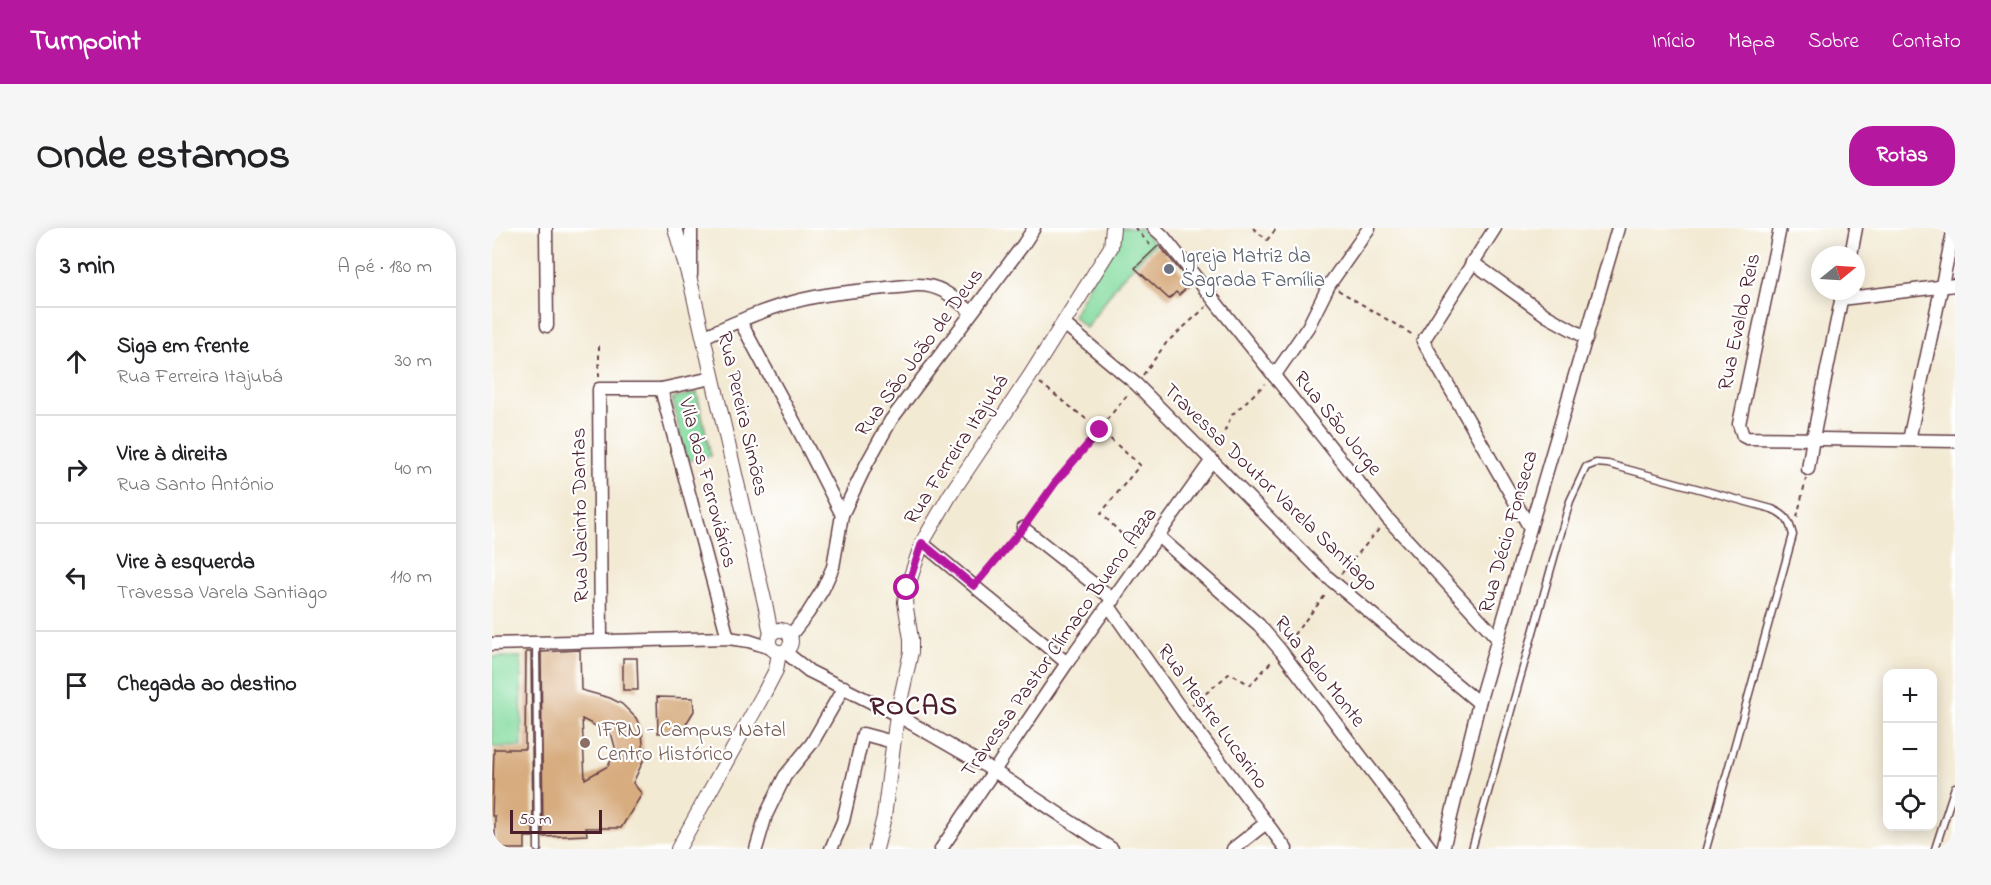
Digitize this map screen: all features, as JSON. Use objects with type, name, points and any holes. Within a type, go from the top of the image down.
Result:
[{"type":"street","points":[[546,228],[547,326]]},
{"type":"street","points":[[675,228],[691,284]]},
{"type":"street","name":"Rua Pereira Simões","points":[[691,228],[691,284],[766,608],[778,642]]},
{"type":"street","name":"Rua São João de Deus","points":[[778,642],[808,613],[823,589],[833,567],[842,515],[891,420],[1034,228]]},
{"type":"street","points":[[1274,376],[1308,327],[1329,285],[1369,228]]},
{"type":"street","points":[[1494,228],[1423,341],[1530,528]]},
{"type":"street","name":"Rua Décio Fonseca","points":[[1443,849],[1479,703],[1587,338],[1617,228]]},
{"type":"street","name":"Rua Evaldo Reis","points":[[1780,228],[1739,424],[1741,432],[1748,438],[1813,438]]},
{"type":"street","points":[[1853,246],[1856,228]]},
{"type":"street","points":[[1909,440],[1954,228]]},
{"type":"street","name":"Rua Ferreira Itajubá","points":[[876,849],[884,817],[897,715],[911,652],[905,602],[907,588],[922,543],[950,495],[1030,376],[1111,247],[1110,230]]},
{"type":"street","name":"Rua São Jorge","points":[[1162,231],[1388,519],[1498,639]]},
{"type":"street","points":[[1472,262],[1547,316],[1587,338]]},
{"type":"street","points":[[703,337],[765,310],[810,298],[916,285],[937,287],[947,292],[971,312]]},
{"type":"street","points":[[1865,293],[1955,285]]},
{"type":"street","points":[[1808,468],[1841,300]]},
{"type":"street","points":[[740,321],[842,515]]},
{"type":"street","name":"Travessa Doutor Varela Santiago","points":[[1063,323],[1136,384],[1334,583],[1479,703]]},
{"type":"street","name":"Vila dos Ferroviários","points":[[712,378],[661,389],[733,638]]},
{"type":"street","points":[[599,389],[661,389]]},
{"type":"street","name":"Rua Jacinto Dantas","points":[[599,389],[601,640]]},
{"type":"street","points":[[1813,438],[1955,441]]},
{"type":"street","name":"Travessa Pastor Clímaco Bueno Azza","points":[[941,849],[1067,663],[1212,459]]},
{"type":"street","name":"Rua Mestre Lucarino","points":[[1023,528],[1111,603],[1183,712],[1286,849]]},
{"type":"street","name":"Rua Belo Monte","points":[[1158,536],[1259,625],[1431,849]]},
{"type":"street","points":[[922,543],[1067,663]]},
{"type":"street","points":[[492,644],[733,638],[778,642],[809,671],[897,715],[994,771],[1112,849]]},
{"type":"street","points":[[678,849],[776,670],[778,642]]},
{"type":"street","points":[[756,849],[766,815],[785,776],[807,750],[844,687]]},
{"type":"street","points":[[831,849],[843,821],[862,734],[893,742]]},
{"type":"street","points":[[1233,849],[1266,823]]},
{"type":"lane","points":[[1472,849],[1570,501],[1586,467],[1596,463],[1608,464],[1772,509],[1788,518],[1793,535],[1706,849]]},
{"type":"lane","points":[[536,642],[538,849]]},
{"type":"lane","points":[[1935,849],[1955,787]]},
{"type":"path","points":[[1135,228],[1152,247]]},
{"type":"path","points":[[1253,228],[1267,240],[1277,228]]},
{"type":"path","points":[[1329,285],[1423,341]]},
{"type":"path","points":[[974,586],[1023,528],[1055,483],[1100,430],[1167,342],[1215,299]]},
{"type":"path","points":[[599,342],[599,389]]},
{"type":"path","points":[[1030,376],[1100,430],[1140,465],[1101,513],[1144,556]]},
{"type":"path","points":[[1212,459],[1232,415],[1274,376]]},
{"type":"path","points":[[1793,535],[1808,468]]},
{"type":"path","points":[[1183,712],[1230,674],[1250,685],[1281,651],[1388,519]]},
{"type":"green space","points":[[1118,228],[1140,228],[1155,244],[1120,280],[1086,328],[1073,316]]},
{"type":"green space","points":[[697,393],[711,456],[686,461],[672,398]]},
{"type":"green space","points":[[492,657],[521,657],[522,747],[492,747]]},
{"type":"building","name":"Igreja Matriz da Sagrada Família","points":[[1159,245],[1191,284],[1179,295],[1176,292],[1169,299],[1135,268]]},
{"type":"building","points":[[580,650],[581,690],[610,698],[622,704],[636,718],[642,731],[644,759],[633,783],[642,794],[621,828],[586,828],[587,835],[543,837],[541,652]],"holes":[[[582,719],[612,736],[615,754],[608,766],[585,779]]]},
{"type":"building","points":[[526,652],[531,652],[533,837],[525,837],[525,849],[495,849],[495,816],[492,816],[494,749],[525,749]]},
{"type":"building","points":[[623,658],[637,658],[638,690],[623,690]]},
{"type":"building","points":[[657,697],[693,698],[694,711],[681,732],[658,733]]},
{"type":"place","name":"Igreja Matriz da Sagrada Família","points":[[1169,269]]},
{"type":"place","name":"IFRN - Campus Natal Centro Histórico","points":[[585,743]]},
{"type":"district","name":"ROCAS","points":[[914,707]]},
{"type":"route","points":[[907,588],[922,543],[974,586],[1100,430]]}]
